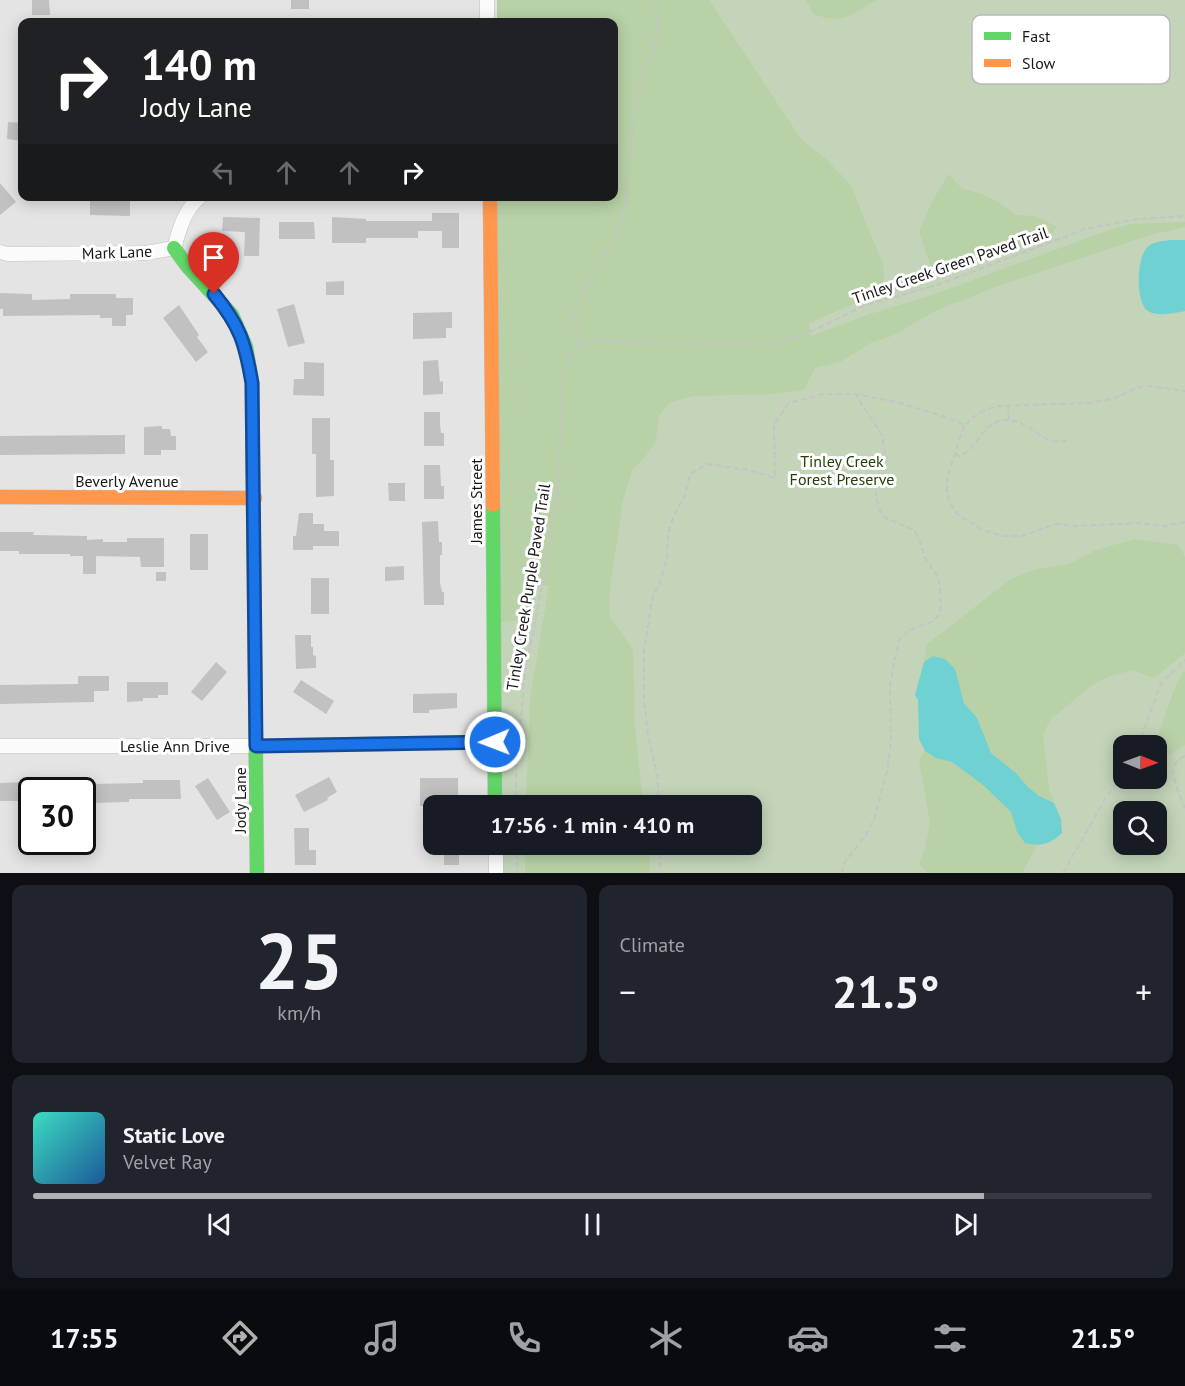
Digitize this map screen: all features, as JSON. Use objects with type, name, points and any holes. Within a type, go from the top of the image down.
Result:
[{"type":"street","points":[[487,0],[487,18]]},
{"type":"street","name":"Mark Lane","points":[[0,252],[8,254],[146,253],[174,248],[182,221],[195,201]]},
{"type":"street","name":"James Street","points":[[490,201],[495,795]]},
{"type":"street","name":"Jody Lane","points":[[174,248],[188,267],[232,315],[246,347],[252,383],[255,498],[257,873]]},
{"type":"street","name":"Beverly Avenue","points":[[0,497],[255,498]]},
{"type":"street","name":"Leslie Ann Drive","points":[[0,746],[256,746],[495,742]]},
{"type":"street","points":[[496,855],[496,873]]},
{"type":"path","points":[[583,344],[573,327],[579,297],[617,235],[624,213],[636,101],[658,31],[655,0]]},
{"type":"path","name":"Tinley Creek Green Paved Trail","points":[[583,344],[596,340],[743,345],[778,342],[803,335],[866,305],[937,285],[1085,229],[1137,219],[1185,216]]},
{"type":"path","name":"Tinley Creek Purple Paved Trail","points":[[516,795],[525,673],[558,490],[563,380],[568,359],[583,344]]},
{"type":"path","points":[[1185,391],[1147,387],[1136,388],[1115,398],[1090,403],[987,408],[964,425],[946,485],[952,508],[968,522],[993,534],[1003,536],[1022,536],[1056,525],[1093,526],[1139,523],[1164,526],[1185,522]]},
{"type":"path","points":[[658,795],[644,698],[644,651],[652,599],[662,577],[667,556],[668,533],[685,495],[690,474],[708,464],[748,470],[775,478],[774,424],[789,403],[823,394],[855,394],[896,402],[964,425]]},
{"type":"path","points":[[842,873],[843,865],[867,833],[874,819],[887,771],[891,742],[890,685],[899,640],[908,631],[933,621],[939,615],[941,604],[939,579],[924,556],[920,538],[914,530],[886,518],[880,511],[876,496],[877,486],[887,464],[882,435],[855,394]]},
{"type":"path","points":[[1008,406],[1009,420]]},
{"type":"path","points":[[955,453],[958,456],[964,454],[988,428],[1009,420],[1017,421],[1040,436],[1055,441],[1068,440]]},
{"type":"path","points":[[1142,735],[1161,683],[1185,660]]},
{"type":"path","points":[[1185,756],[1177,761],[1173,770],[1185,808]]},
{"type":"path","points":[[1063,873],[1113,788]]},
{"type":"path","points":[[517,855],[517,873]]},
{"type":"path","points":[[659,855],[661,873]]},
{"type":"green space","name":"Tinley Creek Forest Preserve","points":[[497,0],[1185,0],[1185,873],[499,873],[499,855],[762,855],[762,795],[499,795],[497,201],[618,201],[618,18],[497,18]]},
{"type":"green space","points":[[497,0],[709,0],[801,139],[825,158],[850,184],[883,264],[884,279],[877,294],[809,323],[811,336],[864,316],[935,294],[1112,229],[1133,224],[1185,222],[1185,227],[1150,235],[998,286],[937,310],[892,336],[872,342],[840,362],[815,368],[804,390],[772,394],[693,396],[669,403],[659,416],[656,440],[646,456],[632,470],[623,500],[610,588],[609,615],[633,650],[635,727],[642,795],[526,795],[530,700],[549,586],[537,584],[533,611],[521,620],[499,622],[497,201],[618,201],[618,18],[497,18]]},
{"type":"green space","points":[[806,0],[876,0],[846,17],[832,19],[813,14]]},
{"type":"green space","points":[[949,174],[961,188],[997,201],[1015,215],[1035,216],[1057,227],[1048,237],[935,279],[919,232],[933,200]]},
{"type":"green space","points":[[1135,539],[1178,545],[1185,557],[1185,653],[1154,678],[1133,670],[1110,676],[1092,685],[1050,720],[1043,735],[1049,789],[1054,803],[1039,796],[991,753],[977,718],[964,703],[955,669],[945,659],[933,656],[924,662],[926,645],[1011,579],[1036,569],[1069,564],[1096,550]]},
{"type":"green space","points":[[1185,671],[1185,745],[1167,756],[1167,735],[1159,735]]},
{"type":"green space","points":[[925,751],[936,758],[952,762],[983,785],[1011,812],[1017,832],[1025,843],[1037,846],[1022,873],[929,873],[919,865],[930,823],[919,760]]},
{"type":"green space","points":[[525,855],[649,855],[650,873],[525,873]]},
{"type":"water","points":[[1172,240],[1185,240],[1185,311],[1156,314],[1148,311],[1141,299],[1139,271],[1143,254],[1148,246]]},
{"type":"water","points":[[933,656],[945,659],[955,669],[964,703],[977,718],[991,753],[1039,796],[1054,803],[1061,819],[1062,833],[1053,840],[1036,845],[1025,843],[1017,832],[1011,812],[983,785],[952,762],[936,758],[925,751],[919,739],[918,700],[915,695],[924,662]]},
{"type":"building","points":[[32,0],[49,0],[50,15],[32,15]]},
{"type":"building","points":[[291,0],[309,0],[309,9],[291,9]]},
{"type":"building","points":[[8,122],[18,123],[18,140],[7,139]]},
{"type":"building","points":[[0,183],[16,202],[0,215]]},
{"type":"building","points":[[90,201],[130,201],[130,216],[90,215]]},
{"type":"building","points":[[432,213],[459,213],[459,248],[442,248],[442,231],[418,231],[418,238],[366,238],[366,243],[332,243],[332,217],[366,219],[366,221],[432,221]]},
{"type":"building","points":[[223,217],[260,218],[259,256],[244,256],[245,232],[222,231]]},
{"type":"building","points":[[279,222],[314,222],[315,239],[279,239]]},
{"type":"building","points":[[344,281],[344,295],[326,295],[326,282]]},
{"type":"building","points":[[0,293],[32,294],[32,300],[70,299],[70,294],[116,294],[116,298],[133,298],[133,315],[126,315],[126,326],[112,326],[112,318],[100,318],[100,315],[3,316],[3,309],[0,309]]},
{"type":"building","points":[[294,304],[305,343],[288,347],[277,309]]},
{"type":"building","points":[[179,305],[208,352],[196,362],[163,318]]},
{"type":"building","points":[[452,312],[452,328],[446,328],[446,338],[413,339],[413,313]]},
{"type":"building","points":[[438,360],[440,382],[443,381],[443,394],[423,395],[423,361]]},
{"type":"building","points":[[304,362],[324,363],[324,396],[293,395],[294,379],[304,379]]},
{"type":"building","points":[[424,412],[440,412],[444,446],[424,446]]},
{"type":"building","points":[[312,418],[330,418],[330,460],[334,460],[334,496],[316,497],[316,454],[312,454]]},
{"type":"building","points":[[162,426],[162,429],[170,429],[171,436],[176,436],[176,450],[161,450],[161,455],[144,455],[144,427]]},
{"type":"building","points":[[125,435],[125,454],[0,455],[0,436]]},
{"type":"building","points":[[424,465],[440,465],[444,499],[424,499]]},
{"type":"building","points":[[388,483],[405,483],[405,501],[389,501]]},
{"type":"building","points":[[299,513],[313,513],[313,524],[324,524],[324,531],[339,531],[339,546],[313,546],[313,550],[293,550],[293,536],[296,536]]},
{"type":"building","points":[[438,521],[439,542],[442,542],[440,583],[442,592],[444,592],[444,605],[424,605],[422,522]]},
{"type":"building","points":[[0,532],[87,536],[87,540],[103,539],[103,542],[127,542],[127,538],[164,538],[164,567],[141,567],[140,557],[96,556],[96,574],[83,574],[83,556],[19,554],[19,551],[0,551]]},
{"type":"building","points":[[190,534],[208,534],[208,570],[190,570]]},
{"type":"building","points":[[404,566],[404,580],[385,581],[385,567]]},
{"type":"building","points":[[156,572],[166,572],[166,581],[156,581]]},
{"type":"building","points":[[311,578],[329,578],[329,614],[311,614]]},
{"type":"building","points":[[295,635],[311,635],[316,668],[296,669]]},
{"type":"building","points":[[216,662],[227,672],[202,701],[191,692]]},
{"type":"building","points":[[78,676],[109,676],[109,691],[94,691],[94,702],[0,704],[0,685],[78,684]]},
{"type":"building","points":[[301,680],[334,701],[326,714],[293,692]]},
{"type":"building","points":[[127,682],[168,682],[168,695],[127,702]]},
{"type":"building","points":[[457,693],[457,708],[429,710],[429,713],[413,713],[413,694]]},
{"type":"building","points":[[329,777],[337,792],[327,798],[328,800],[304,812],[295,795]]},
{"type":"building","points":[[208,778],[230,812],[217,820],[195,786]]},
{"type":"building","points":[[420,778],[458,778],[458,795],[423,795],[423,806],[420,806]]},
{"type":"building","points":[[143,780],[180,780],[181,799],[129,799],[129,802],[96,803],[96,784],[143,783]]},
{"type":"building","points":[[18,782],[18,801],[0,801],[0,783]]},
{"type":"building","points":[[294,828],[309,828],[309,850],[316,850],[316,865],[295,865]]},
{"type":"building","points":[[444,855],[459,855],[459,865],[444,865]]},
{"type":"traffic: fast","points":[[174,248],[188,267],[232,315],[246,347],[252,383],[257,873]]},
{"type":"traffic: fast","points":[[493,505],[495,795]]},
{"type":"traffic: slow","points":[[490,201],[493,505]]},
{"type":"traffic: slow","points":[[0,497],[255,498]]},
{"type":"route","points":[[214,294],[232,315],[246,347],[252,383],[256,746],[495,742]]}]
